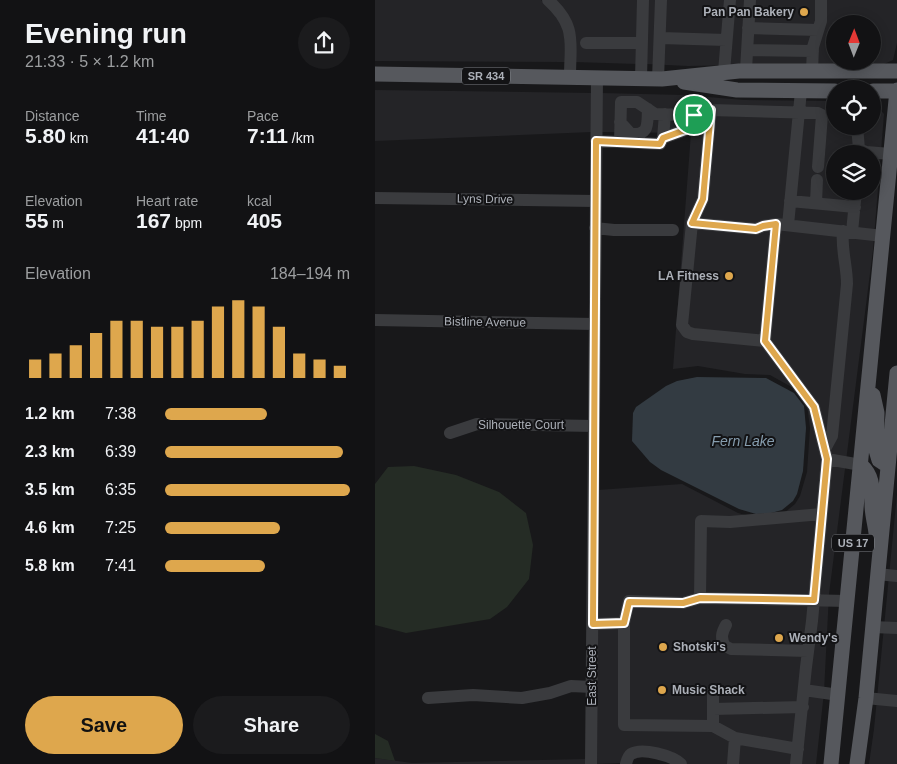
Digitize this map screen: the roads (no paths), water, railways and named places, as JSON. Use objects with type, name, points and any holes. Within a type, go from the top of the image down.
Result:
[{"type":"main road","name":"SR 434","points":[[660,79],[746,70],[897,71]]},
{"type":"main road","name":"SR 434","points":[[375,74],[641,78],[737,90],[826,91]]},
{"type":"main road","points":[[881,91],[897,91]]},
{"type":"main road","name":"US 17","points":[[831,764],[897,91]]},
{"type":"main road","name":"US 17","points":[[857,764],[866,698],[879,554],[894,465],[897,373]]},
{"type":"main road","points":[[870,377],[877,413],[876,450],[879,460],[894,465]]},
{"type":"main road","points":[[861,465],[867,470],[873,483],[872,507],[879,554]]},
{"type":"main road","points":[[839,695],[866,698]]},
{"type":"street","points":[[548,0],[568,22],[570,36],[569,77]]},
{"type":"street","points":[[641,78],[643,0]]},
{"type":"street","points":[[660,79],[661,0]]},
{"type":"street","points":[[723,72],[730,0]]},
{"type":"street","points":[[746,70],[750,0]]},
{"type":"street","points":[[812,71],[813,51],[821,21],[821,0]]},
{"type":"street","points":[[748,28],[818,30]]},
{"type":"street","points":[[661,38],[726,40]]},
{"type":"street","points":[[586,43],[642,43]]},
{"type":"street","points":[[747,50],[813,51]]},
{"type":"street","name":"East Street","points":[[591,764],[597,78]]},
{"type":"street","points":[[801,91],[790,201],[782,225],[765,341],[814,407],[826,454]]},
{"type":"street","points":[[620,142],[621,102],[637,102],[655,114],[694,115],[711,110],[818,113],[822,115],[815,203]]},
{"type":"street","points":[[620,122],[631,134],[644,133],[647,127],[648,109]]},
{"type":"street","points":[[711,110],[703,199],[692,223],[682,320],[684,329],[693,334],[765,341]]},
{"type":"street","points":[[596,141],[660,144],[663,138],[665,114]]},
{"type":"street","points":[[663,138],[685,130],[685,115]]},
{"type":"street","points":[[858,135],[859,149],[866,152],[891,154]]},
{"type":"street","name":"Lyns Drive","points":[[375,198],[595,201]]},
{"type":"street","points":[[796,764],[814,600],[826,454],[832,436],[847,284],[847,266],[842,240],[847,232],[855,200]]},
{"type":"street","points":[[790,201],[855,207]]},
{"type":"street","points":[[692,223],[756,229],[763,226],[782,225],[883,236]]},
{"type":"street","points":[[595,228],[673,230]]},
{"type":"street","name":"Bistline Avenue","points":[[375,320],[595,324]]},
{"type":"street","name":"Silhouette Court","points":[[450,433],[477,424],[594,426]]},
{"type":"street","points":[[826,454],[861,465]]},
{"type":"street","points":[[700,598],[701,521],[731,522],[822,514]]},
{"type":"street","points":[[877,574],[897,576]]},
{"type":"street","points":[[798,749],[735,738],[713,726],[624,725],[624,623],[629,602],[683,603],[700,598],[848,601]]},
{"type":"street","points":[[593,624],[624,623]]},
{"type":"street","points":[[726,624],[721,640],[725,646],[731,649],[808,651]]},
{"type":"street","points":[[872,627],[897,628]]},
{"type":"street","points":[[428,698],[473,696],[522,698],[550,694],[571,686],[592,687]]},
{"type":"street","points":[[713,690],[713,726]]},
{"type":"street","points":[[804,690],[839,695]]},
{"type":"street","points":[[866,698],[897,701]]},
{"type":"street","points":[[713,709],[803,707]]},
{"type":"street","points":[[733,764],[735,738]]},
{"type":"street","points":[[626,764],[629,756],[634,752],[663,754],[681,764]]},
{"type":"water","name":"Fern Lake","points":[[697,377],[766,378],[794,393],[804,406],[806,428],[803,471],[797,494],[793,501],[782,510],[756,514],[739,509],[661,470],[650,462],[632,441],[633,413],[636,407],[666,386],[677,381]]},
{"type":"place","name":"Pan Pan Bakery","points":[[804,12]]},
{"type":"place","name":"LA Fitness","points":[[729,276]]},
{"type":"place","name":"Wendy's","points":[[779,638]]},
{"type":"place","name":"Shotski's","points":[[663,647]]},
{"type":"place","name":"Music Shack","points":[[662,690]]}]
